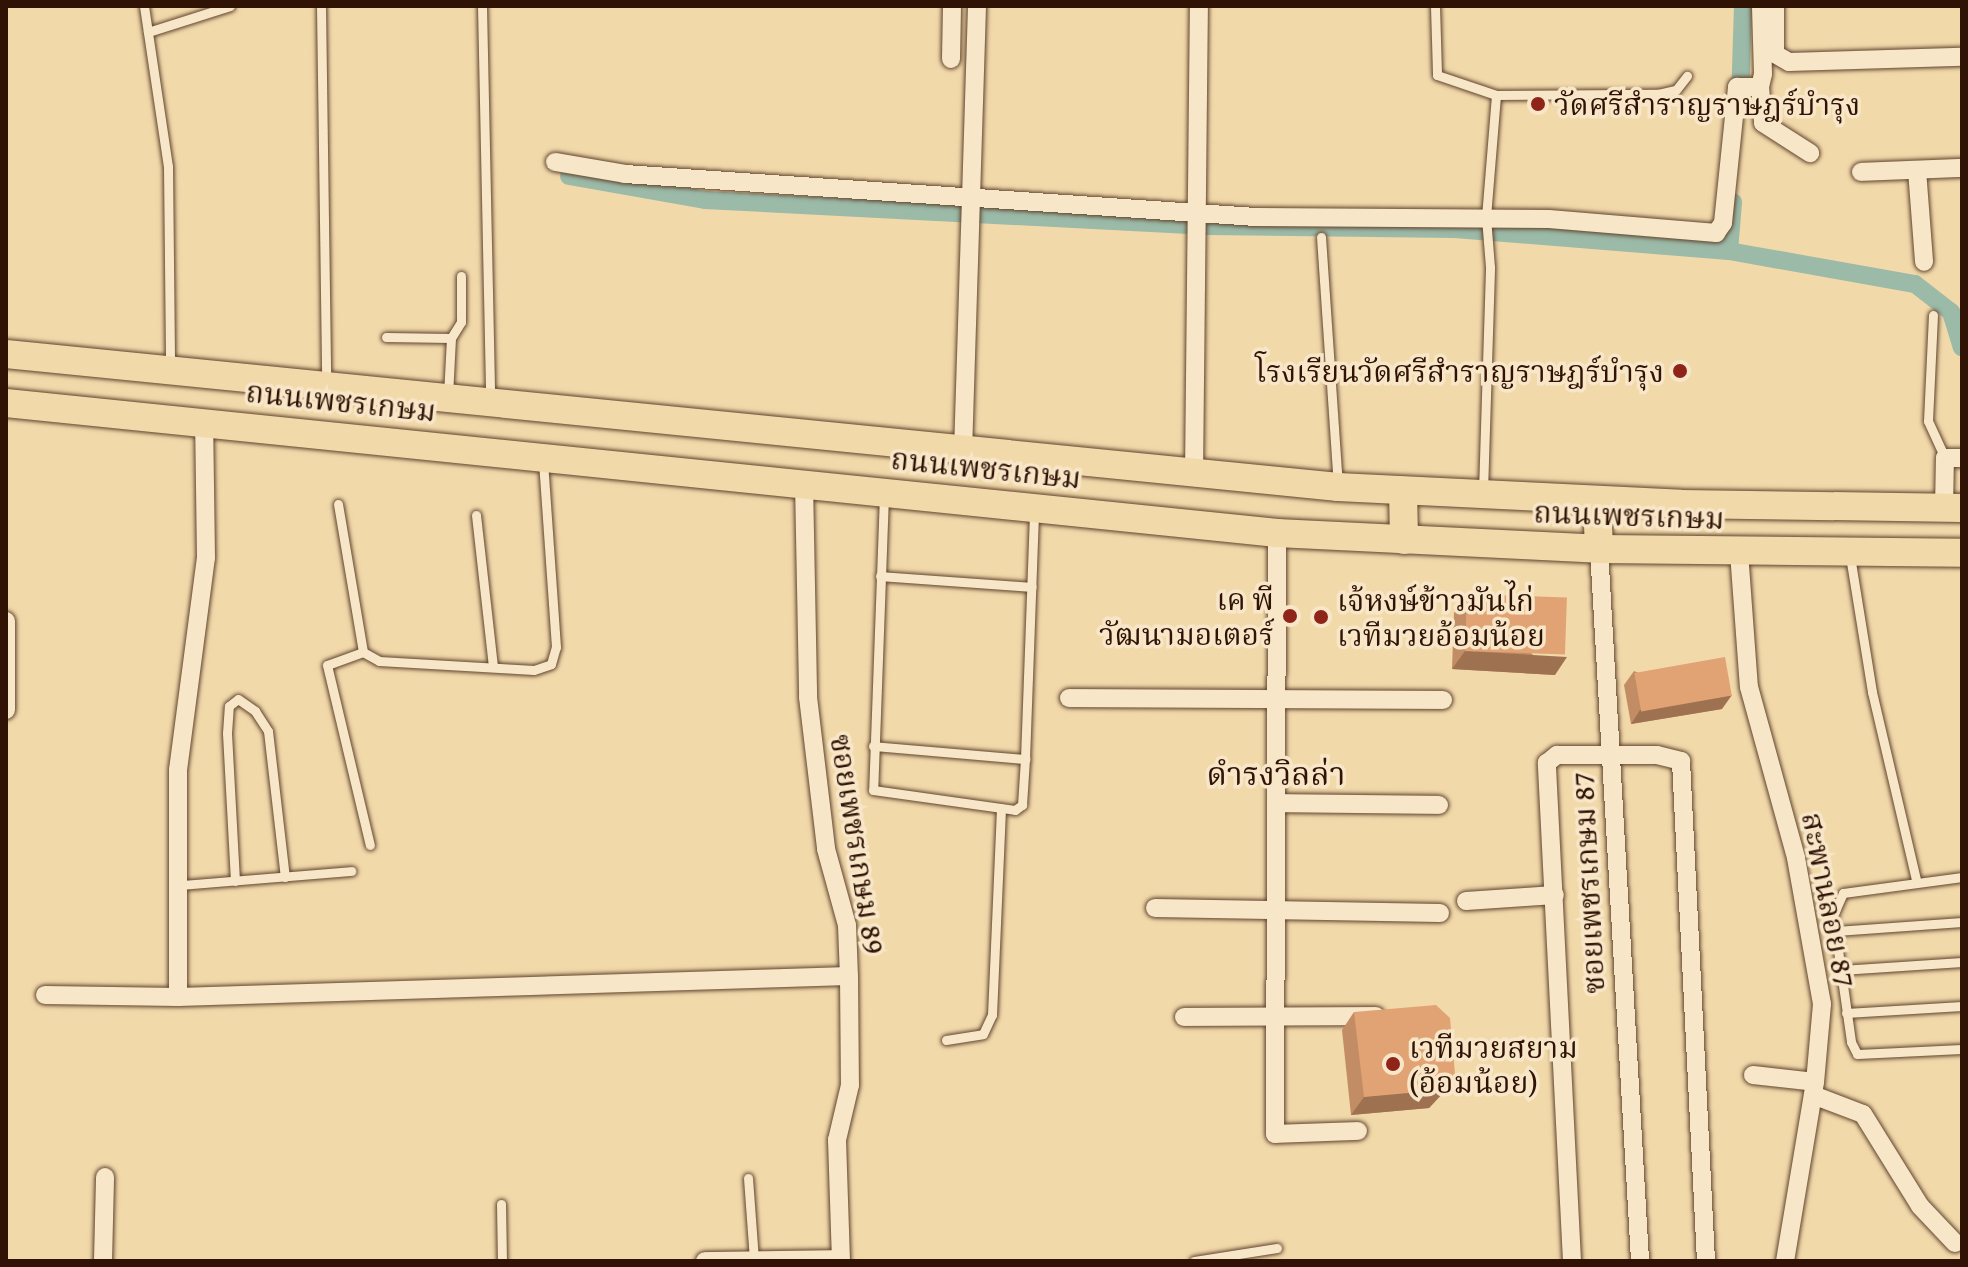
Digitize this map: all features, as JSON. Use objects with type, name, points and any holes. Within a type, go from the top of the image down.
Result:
[{"type":"main road","name":"ถนนเพชรเกษม","points":[[6,351],[963,452],[1338,487],[1681,504],[1953,508]]},
{"type":"main road","name":"ถนนเพชรเกษม","points":[[6,403],[542,455],[1277,533],[1599,549],[1962,553]]},
{"type":"main road","points":[[1403,491],[1404,540]]},
{"type":"main road","points":[[1597,501],[1599,549]]},
{"type":"main road","points":[[1681,504],[1682,551]]},
{"type":"street","points":[[951,59],[952,6]]},
{"type":"street","points":[[963,452],[977,6]]},
{"type":"street","points":[[1194,475],[1199,6]]},
{"type":"street","points":[[555,162],[625,174],[970,206],[1196,220],[1487,220],[1721,230],[1751,87],[1761,6]]},
{"type":"street","points":[[1775,6],[1775,54],[1789,62],[1962,57]]},
{"type":"street","points":[[1751,87],[1763,123],[1810,153]]},
{"type":"street","points":[[1861,172],[1962,168]]},
{"type":"street","points":[[1917,170],[1924,262]]},
{"type":"street","points":[[178,997],[181,885],[178,770],[206,558],[204,421]]},
{"type":"street","points":[[1953,458],[1953,508]]},
{"type":"street","name":"ซอยเพชรเกษม 89","points":[[804,482],[808,697],[826,849],[847,925],[850,1085],[837,1140],[840,1260]]},
{"type":"street","points":[[1277,533],[1275,1134],[1358,1131]]},
{"type":"street","name":"ซอยเพชรเกษม 87","points":[[1599,549],[1640,1261]]},
{"type":"street","name":"สะพานลอย 87","points":[[1739,552],[1749,687],[1796,858],[1822,1004],[1814,1089],[1785,1261]]},
{"type":"street","points":[[6,621],[6,710]]},
{"type":"street","points":[[1069,698],[1443,700]]},
{"type":"street","points":[[1572,1261],[1547,763],[1557,755],[1609,758],[1657,755],[1681,761],[1706,1261]]},
{"type":"street","points":[[1276,803],[1439,805]]},
{"type":"street","points":[[1466,901],[1555,895]]},
{"type":"street","points":[[1155,908],[1440,913]]},
{"type":"street","points":[[45,995],[178,997],[849,976]]},
{"type":"street","points":[[1184,1017],[1397,1016]]},
{"type":"street","points":[[1753,1075],[1814,1089],[1863,1114],[1920,1206],[1955,1243]]},
{"type":"street","points":[[103,1261],[105,1177]]},
{"type":"street","points":[[705,1261],[840,1260]]},
{"type":"lane","points":[[144,6],[168,166],[170,370]]},
{"type":"lane","points":[[148,32],[230,6]]},
{"type":"lane","points":[[321,6],[326,386]]},
{"type":"lane","points":[[482,6],[490,403]]},
{"type":"lane","points":[[1435,6],[1437,75],[1496,95],[1658,94],[1676,90],[1687,76]]},
{"type":"lane","points":[[1482,496],[1487,220],[1496,95]]},
{"type":"lane","points":[[1321,237],[1338,487]]},
{"type":"lane","points":[[448,398],[451,338],[461,322],[461,276]]},
{"type":"lane","points":[[1933,315],[1928,421],[1953,458]]},
{"type":"lane","points":[[386,337],[451,338]]},
{"type":"lane","points":[[370,845],[327,665],[363,652],[379,661],[493,667],[542,667],[551,664],[556,647],[542,455]]},
{"type":"lane","points":[[884,491],[872,786],[878,794],[1001,808],[1022,805],[1035,509]]},
{"type":"lane","points":[[338,504],[363,652]]},
{"type":"lane","points":[[476,515],[493,667]]},
{"type":"lane","points":[[1849,553],[1872,692],[1916,880]]},
{"type":"lane","points":[[880,576],[1032,587]]},
{"type":"lane","points":[[235,881],[227,733],[229,706],[238,699],[255,711],[268,731],[285,877]]},
{"type":"lane","points":[[873,746],[1025,759]]},
{"type":"lane","points":[[946,1040],[983,1034],[992,1015],[1001,808]]},
{"type":"lane","points":[[181,885],[351,871]]},
{"type":"lane","points":[[1962,877],[1916,880],[1843,893],[1835,906],[1846,1013],[1857,1054],[1962,1049]]},
{"type":"lane","points":[[1836,931],[1962,922]]},
{"type":"lane","points":[[1841,970],[1962,962]]},
{"type":"lane","points":[[1846,1013],[1962,1006]]},
{"type":"lane","points":[[748,1178],[754,1260]]},
{"type":"lane","points":[[501,1204],[502,1261]]},
{"type":"lane","points":[[1194,1261],[1277,1248]]},
{"type":"building","points":[[1467,594],[1567,597],[1565,654],[1465,651]]},
{"type":"building","points":[[1725,657],[1732,695],[1641,711],[1634,673]]},
{"type":"building","name":"เวทีมวยสยาม (อ้อมน้อย)","points":[[1436,1005],[1450,1018],[1455,1074],[1441,1090],[1364,1097],[1354,1012]]},
{"type":"waterway","points":[[1740,101],[1743,6]]},
{"type":"waterway","points":[[569,176],[705,200],[1208,226],[1455,229],[1729,251],[1915,284],[1951,312],[1962,347]]},
{"type":"waterway","points":[[1729,251],[1733,202]]},
{"type":"place","name":"วัดศรีสําราญราษฎร์บํารุง","points":[[1538,104]]},
{"type":"place","name":"โรงเรียนวัดศรีสําราญราษฎร์บํารุง","points":[[1680,371]]},
{"type":"place","name":"เค พี วัฒนามอเตอร์","points":[[1290,616]]},
{"type":"place","name":"เจ้หงษ์ข้าวมันไก่ เวทีมวยอ้อมน้อย","points":[[1321,617]]},
{"type":"place","name":"เวทีมวยสยาม (อ้อมน้อย)","points":[[1393,1064]]},
{"type":"district","name":"ดำรงวิลล่า","points":[[1276,774]]}]
